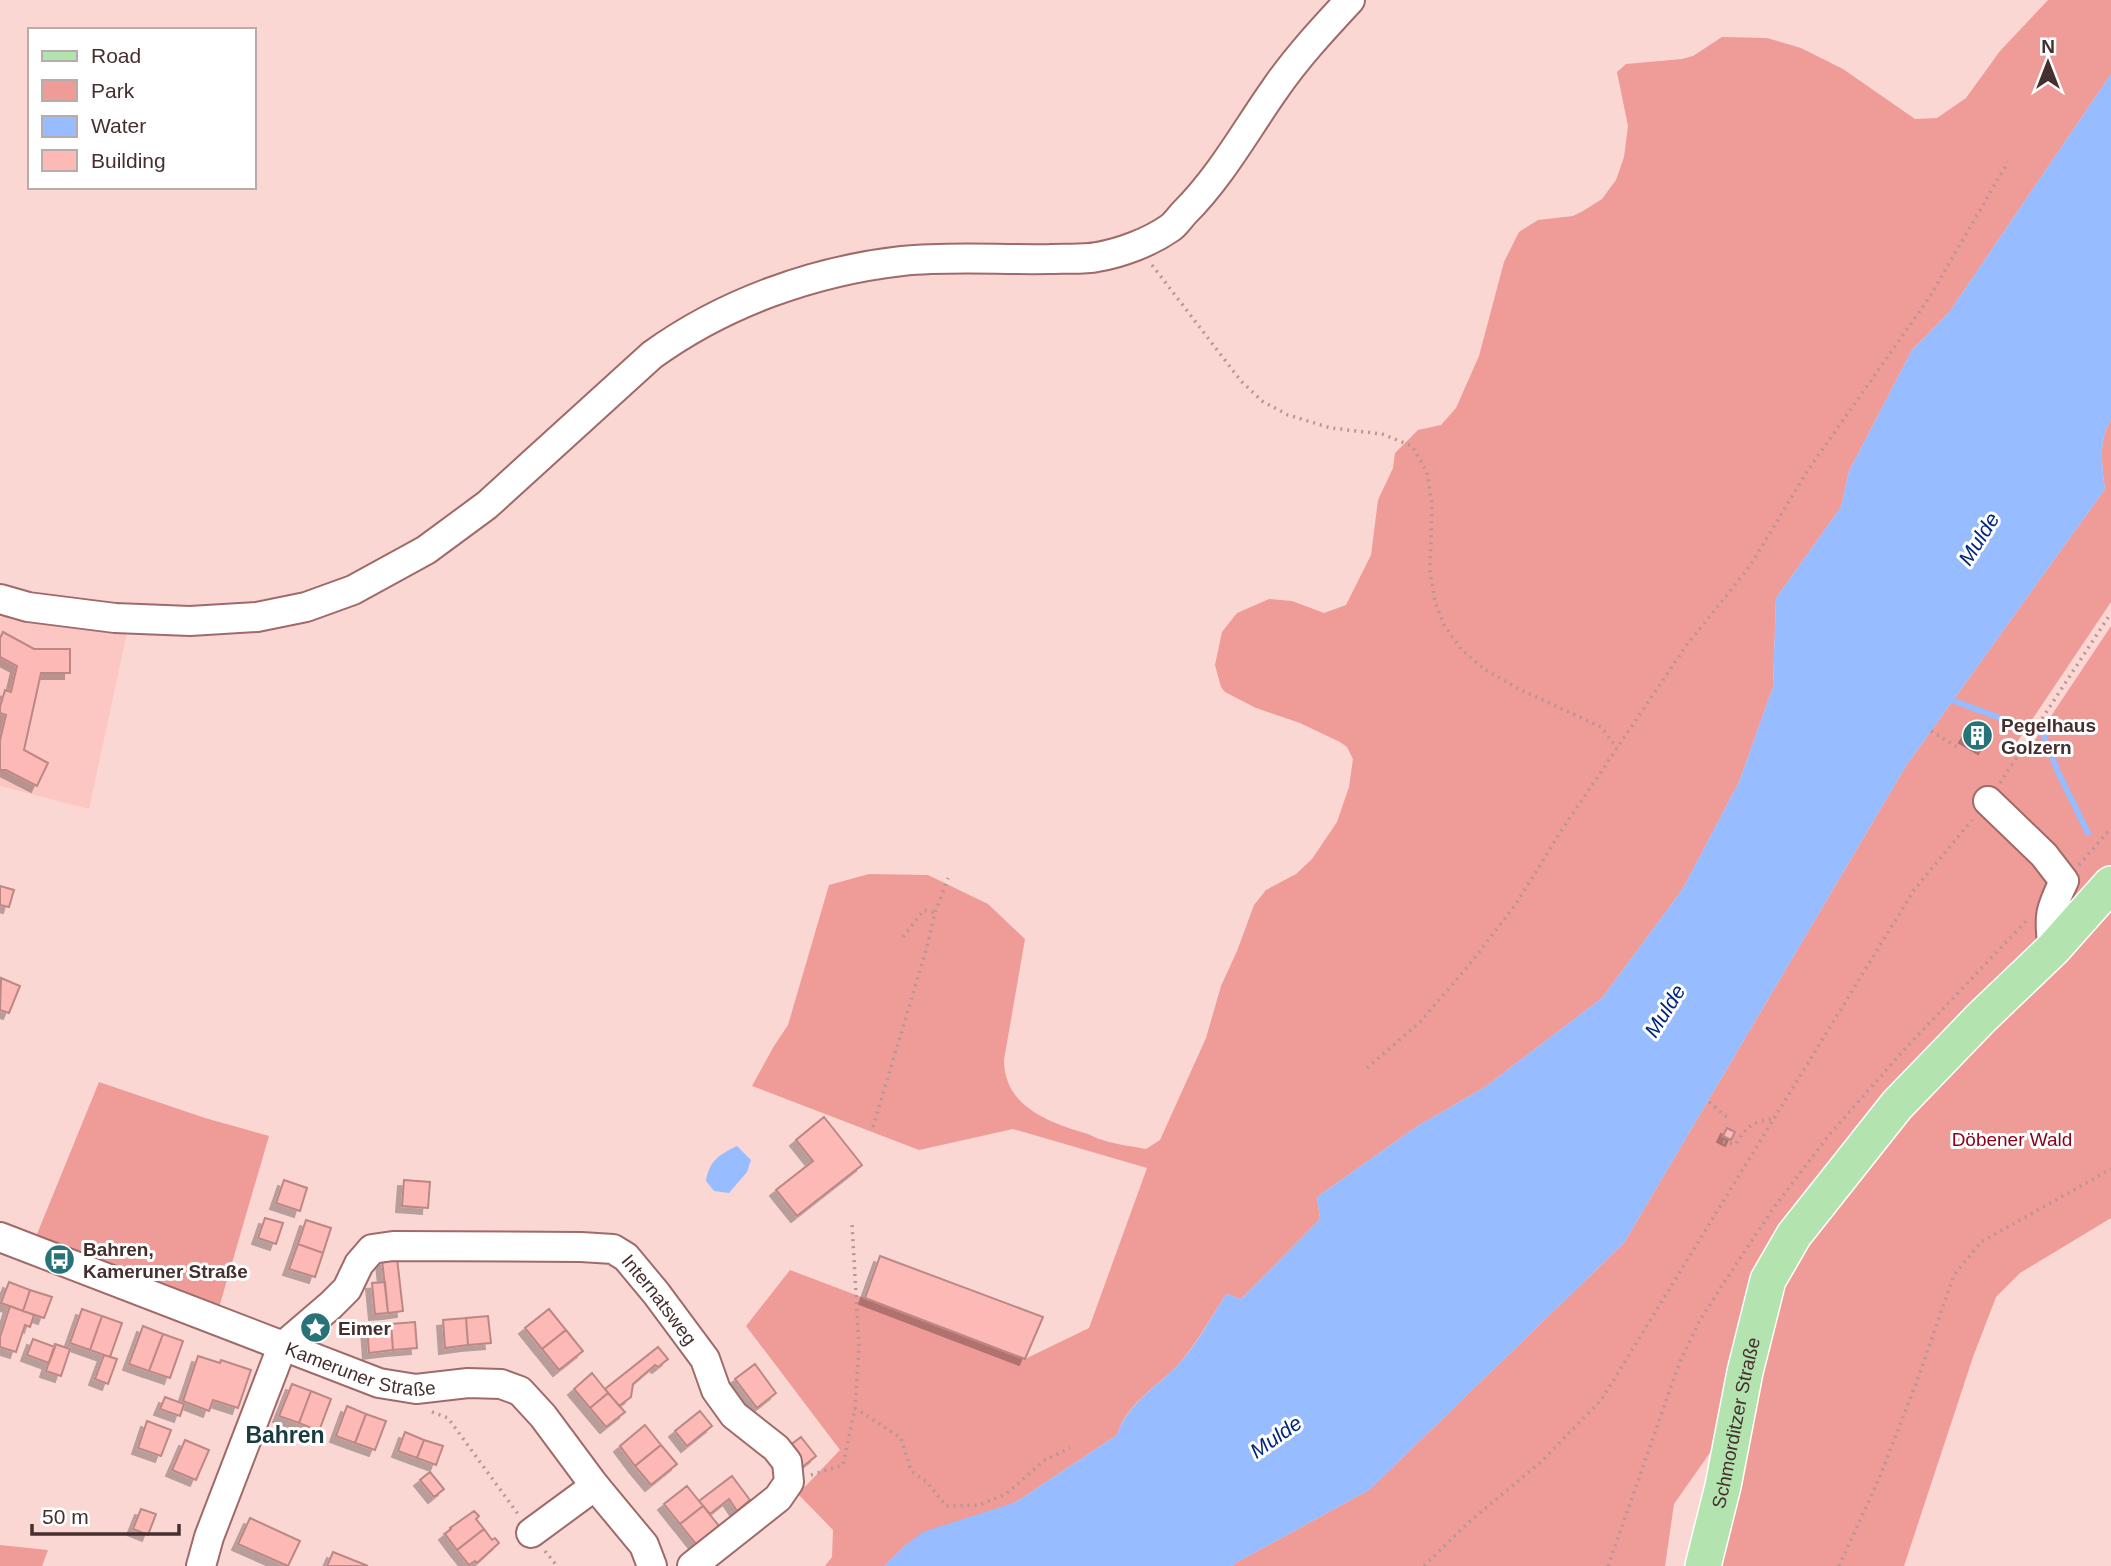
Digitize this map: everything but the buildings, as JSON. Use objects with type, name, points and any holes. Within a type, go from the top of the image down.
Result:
[{"type":"main road","name":"Schmorditzer Straße","points":[[1703,1566],[1768,1280],[1794,1235],[1897,1105],[1981,1018],[2053,949],[2107,889]]},
{"type":"street","points":[[0,599],[28,607],[115,618],[190,621],[257,617],[306,607],[353,590],[426,550],[487,505],[652,355],[706,320],[822,275],[901,261],[1096,258],[1137,245],[1170,228],[1198,200],[1278,85],[1315,38],[1350,0]]},
{"type":"street","points":[[1988,801],[2044,855],[2064,881],[2050,910],[2049,925],[2053,949]]},
{"type":"street","name":"Kameruner Straße","points":[[0,1237],[379,1383],[416,1389],[468,1383],[500,1384],[520,1391],[543,1416],[595,1486],[644,1545],[652,1566]]},
{"type":"street","name":"Internatsweg","points":[[282,1347],[347,1289],[359,1264],[372,1249],[393,1246],[613,1249],[626,1257],[682,1327],[705,1359],[716,1390],[734,1415],[776,1448],[787,1462],[789,1482]]},
{"type":"street","points":[[210,1562],[209,1537],[282,1347]]},
{"type":"street","points":[[692,1566],[778,1498],[789,1482]]},
{"type":"street","points":[[531,1533],[595,1486]]},
{"type":"path","points":[[1367,1068],[1420,1022],[1516,904],[1561,831],[1686,646],[1750,566],[1808,470],[1929,298],[2008,162]]},
{"type":"path","points":[[1137,245],[1241,381],[1262,401],[1288,415],[1331,428],[1382,434],[1412,446],[1427,472],[1432,503],[1430,571],[1435,602],[1444,625],[1461,649],[1484,669],[1517,688],[1601,727],[1618,748]]},
{"type":"path","points":[[1424,1566],[1469,1522],[1542,1461],[1602,1399],[1914,890],[1988,801],[2111,613]]},
{"type":"path","points":[[1931,731],[1959,748]]},
{"type":"path","points":[[2064,881],[2111,828]]},
{"type":"path","points":[[873,1127],[935,913],[948,878]]},
{"type":"path","points":[[903,937],[924,911],[935,913]]},
{"type":"path","points":[[1608,1566],[1679,1364],[1699,1322],[1725,1281],[1775,1206],[1829,1135],[1903,1051],[2036,911]]},
{"type":"path","points":[[1709,1102],[1728,1118]]},
{"type":"path","points":[[1723,1142],[1736,1144],[1742,1132],[1756,1122],[1775,1118]]},
{"type":"path","points":[[1839,1566],[1878,1481],[1954,1275],[1981,1242],[2111,1169]]},
{"type":"path","points":[[789,1482],[843,1465],[855,1408],[859,1347],[852,1224]]},
{"type":"path","points":[[855,1408],[901,1438],[911,1471],[927,1482],[946,1506],[979,1505],[1006,1494],[1045,1460],[1070,1448]]},
{"type":"path","points":[[424,1409],[448,1418],[557,1566]]},
{"type":"shaded area","points":[[11,613],[128,628],[89,809],[0,786],[0,618]]},
{"type":"green space","points":[[2048,0],[2111,0],[2111,74],[1950,311],[1912,350],[1849,471],[1841,507],[1776,598],[1773,687],[1739,782],[1682,890],[1602,998],[1485,1087],[1416,1127],[1317,1197],[1320,1219],[1241,1299],[1226,1294],[1183,1359],[1134,1405],[1117,1435],[1016,1502],[907,1544],[884,1566],[825,1566],[832,1557],[833,1530],[798,1494],[840,1450],[746,1326],[790,1270],[1025,1359],[1089,1328],[1147,1168],[1013,1129],[919,1150],[752,1086],[788,1025],[829,885],[869,874],[928,875],[988,904],[1025,939],[1004,1060],[1006,1076],[1012,1090],[1021,1101],[1045,1118],[1099,1139],[1146,1149],[1160,1140],[1206,1038],[1221,986],[1254,905],[1266,890],[1296,874],[1312,859],[1337,822],[1349,787],[1353,759],[1347,747],[1340,742],[1300,723],[1256,708],[1225,692],[1215,665],[1222,632],[1237,613],[1269,599],[1292,601],[1324,613],[1346,605],[1371,555],[1378,500],[1393,468],[1395,453],[1418,430],[1441,425],[1456,408],[1479,356],[1504,262],[1519,232],[1538,220],[1573,216],[1583,211],[1602,199],[1616,180],[1624,157],[1628,126],[1617,72],[1626,64],[1693,56],[1722,37],[1767,38],[1801,48],[1843,69],[1915,119],[1937,118],[1966,98],[2000,51]]},
{"type":"green space","points":[[2111,420],[2111,602],[2013,748],[2025,755],[2111,626],[2111,866],[1836,1155],[1795,1205],[1762,1256],[1741,1316],[1729,1365],[1721,1437],[1674,1504],[1665,1566],[1230,1566],[1369,1490],[1624,1243],[1906,766],[2105,489],[2103,445]]},
{"type":"green space","name":"Döbener Wald","points":[[2111,900],[2111,1218],[2020,1273],[1996,1297],[1973,1357],[1904,1566],[1715,1566],[1774,1293],[1794,1251],[1921,1091]]},
{"type":"green space","points":[[99,1082],[205,1118],[269,1136],[218,1311],[35,1239]]},
{"type":"green space","points":[[0,1545],[48,1550],[42,1566],[0,1566]]},
{"type":"water","name":"Mulde","points":[[2111,74],[2111,420],[2103,445],[2105,489],[1906,766],[1624,1243],[1369,1490],[1230,1566],[884,1566],[923,1532],[1016,1502],[1117,1435],[1135,1405],[1190,1351],[1226,1294],[1241,1299],[1320,1219],[1317,1197],[1416,1127],[1485,1087],[1602,998],[1682,890],[1739,782],[1773,687],[1776,598],[1841,507],[1849,471],[1912,350],[1950,311]]},
{"type":"water","points":[[737,1146],[751,1160],[747,1172],[729,1193],[714,1191],[706,1181],[710,1168],[721,1155]]},
{"type":"waterway","points":[[1946,698],[2043,734],[2088,833]]},
{"type":"place","name":"Pegelhaus Golzern","points":[[1978,736]]},
{"type":"place","name":"Bahren, Kameruner Straße","points":[[60,1260]]},
{"type":"place","name":"Eimer","points":[[315,1328]]},
{"type":"district","name":"Bahren","points":[[285,1435]]}]
